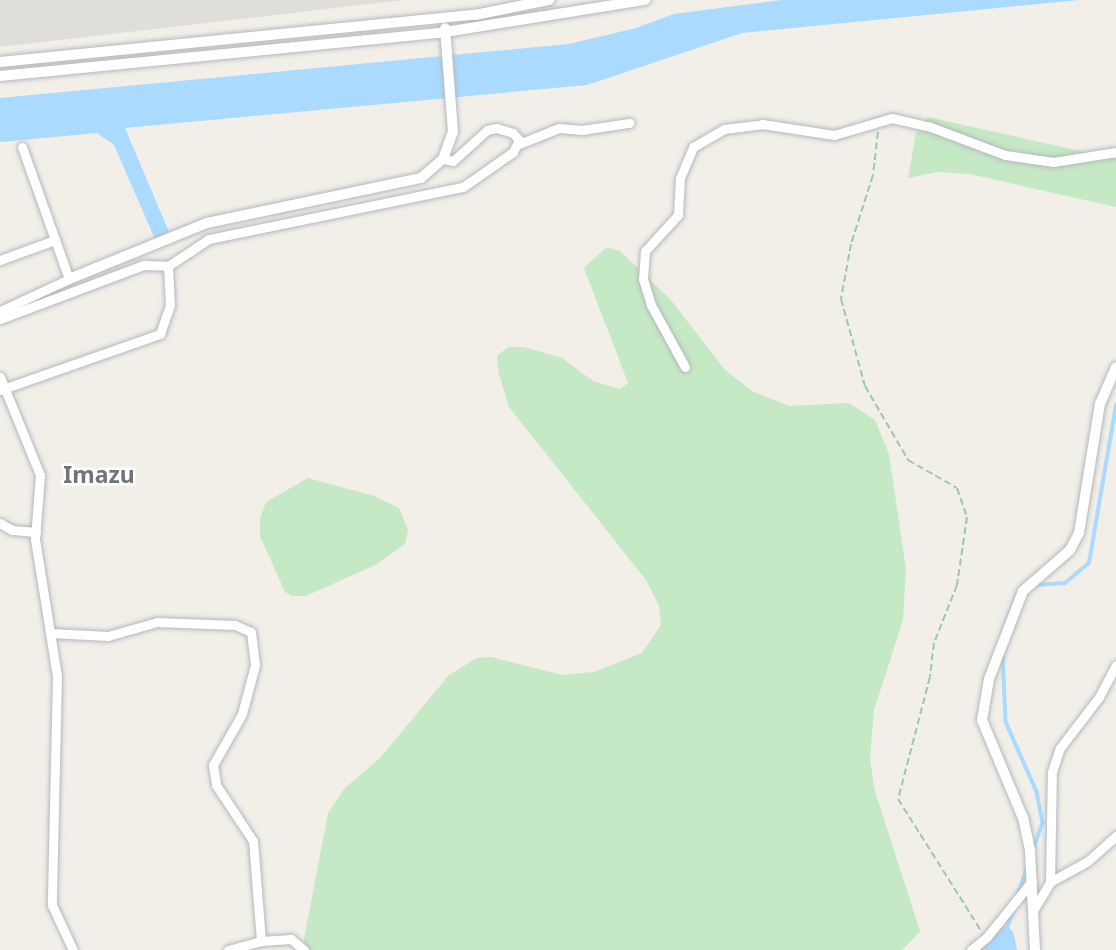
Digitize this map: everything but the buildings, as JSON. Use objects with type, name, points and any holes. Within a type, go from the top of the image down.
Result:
[{"type":"street","points":[[0,62],[444,18],[549,0]]},
{"type":"street","points":[[0,76],[446,38],[645,0]]},
{"type":"street","points":[[0,311],[69,279],[208,223],[421,178],[443,159],[453,132],[453,100],[444,18]]},
{"type":"street","points":[[685,367],[651,306],[643,279],[645,251],[678,215],[680,178],[694,147],[724,129],[762,124],[834,135],[892,118],[928,126],[1005,155],[1053,162],[1116,152]]},
{"type":"street","points":[[0,319],[144,265],[168,266],[209,239],[463,187],[519,144],[559,128],[582,130],[629,123]]},
{"type":"street","points":[[443,159],[453,161],[487,130],[497,128],[513,133],[519,144]]},
{"type":"street","points":[[22,147],[69,279]]},
{"type":"street","points":[[0,260],[55,240]]},
{"type":"street","points":[[2,389],[160,334],[170,305],[168,266]]},
{"type":"street","points":[[1035,950],[1032,881],[1023,818],[982,720],[989,679],[1023,591],[1070,550],[1079,533],[1100,404],[1116,367]]},
{"type":"street","points":[[0,377],[2,389],[40,475],[36,532],[57,676],[52,905],[73,950]]},
{"type":"street","points":[[0,523],[12,530],[36,532]]},
{"type":"street","points":[[50,633],[108,636],[157,622],[235,625],[251,632],[255,665],[242,714],[213,765],[216,785],[253,841],[261,940]]},
{"type":"street","points":[[1034,909],[1050,882],[1052,772],[1060,748],[1099,697],[1116,665]]},
{"type":"street","points":[[1050,882],[1088,861],[1116,836]]},
{"type":"street","points":[[971,950],[986,938],[1032,881]]},
{"type":"street","points":[[228,950],[261,940],[291,939],[303,950]]},
{"type":"path","points":[[875,121],[880,138],[873,175],[851,244],[841,299],[865,386],[908,460],[957,488],[967,517],[957,585],[934,643],[930,677],[898,799],[986,938]]},
{"type":"shaded area","points":[[0,0],[403,0],[0,47]]},
{"type":"green space","points":[[928,117],[1116,159],[1116,207],[970,174],[937,172],[908,178],[916,133]]},
{"type":"green space","points":[[607,247],[620,251],[670,299],[725,370],[752,391],[789,406],[849,403],[875,420],[889,454],[906,569],[903,620],[874,710],[870,758],[874,788],[920,931],[902,950],[302,950],[328,813],[344,789],[381,757],[449,675],[477,658],[491,657],[563,675],[594,672],[642,653],[661,625],[659,606],[646,580],[509,407],[499,374],[497,356],[508,347],[524,347],[562,358],[593,381],[620,389],[628,383],[584,268]]},
{"type":"green space","points":[[308,478],[374,496],[399,508],[408,530],[405,544],[375,565],[306,596],[292,596],[285,592],[260,536],[260,518],[266,502]]},
{"type":"water","points":[[782,0],[1079,0],[742,33],[587,85],[125,128],[169,232],[155,239],[114,145],[97,133],[0,142],[0,98],[569,44],[636,28],[674,14]]},
{"type":"waterway","points":[[1036,585],[1065,583],[1089,563],[1116,405]]},
{"type":"waterway","points":[[1006,623],[1017,595]]},
{"type":"waterway","points":[[1003,655],[1006,722],[1037,792],[1043,823],[1033,851]]},
{"type":"waterway","points":[[1019,891],[1027,868]]},
{"type":"waterway","points":[[1004,936],[1013,911]]},
{"type":"waterway","points":[[987,950],[1004,936],[1007,950]]},
{"type":"district","name":"Imazu","points":[[99,474]]}]
